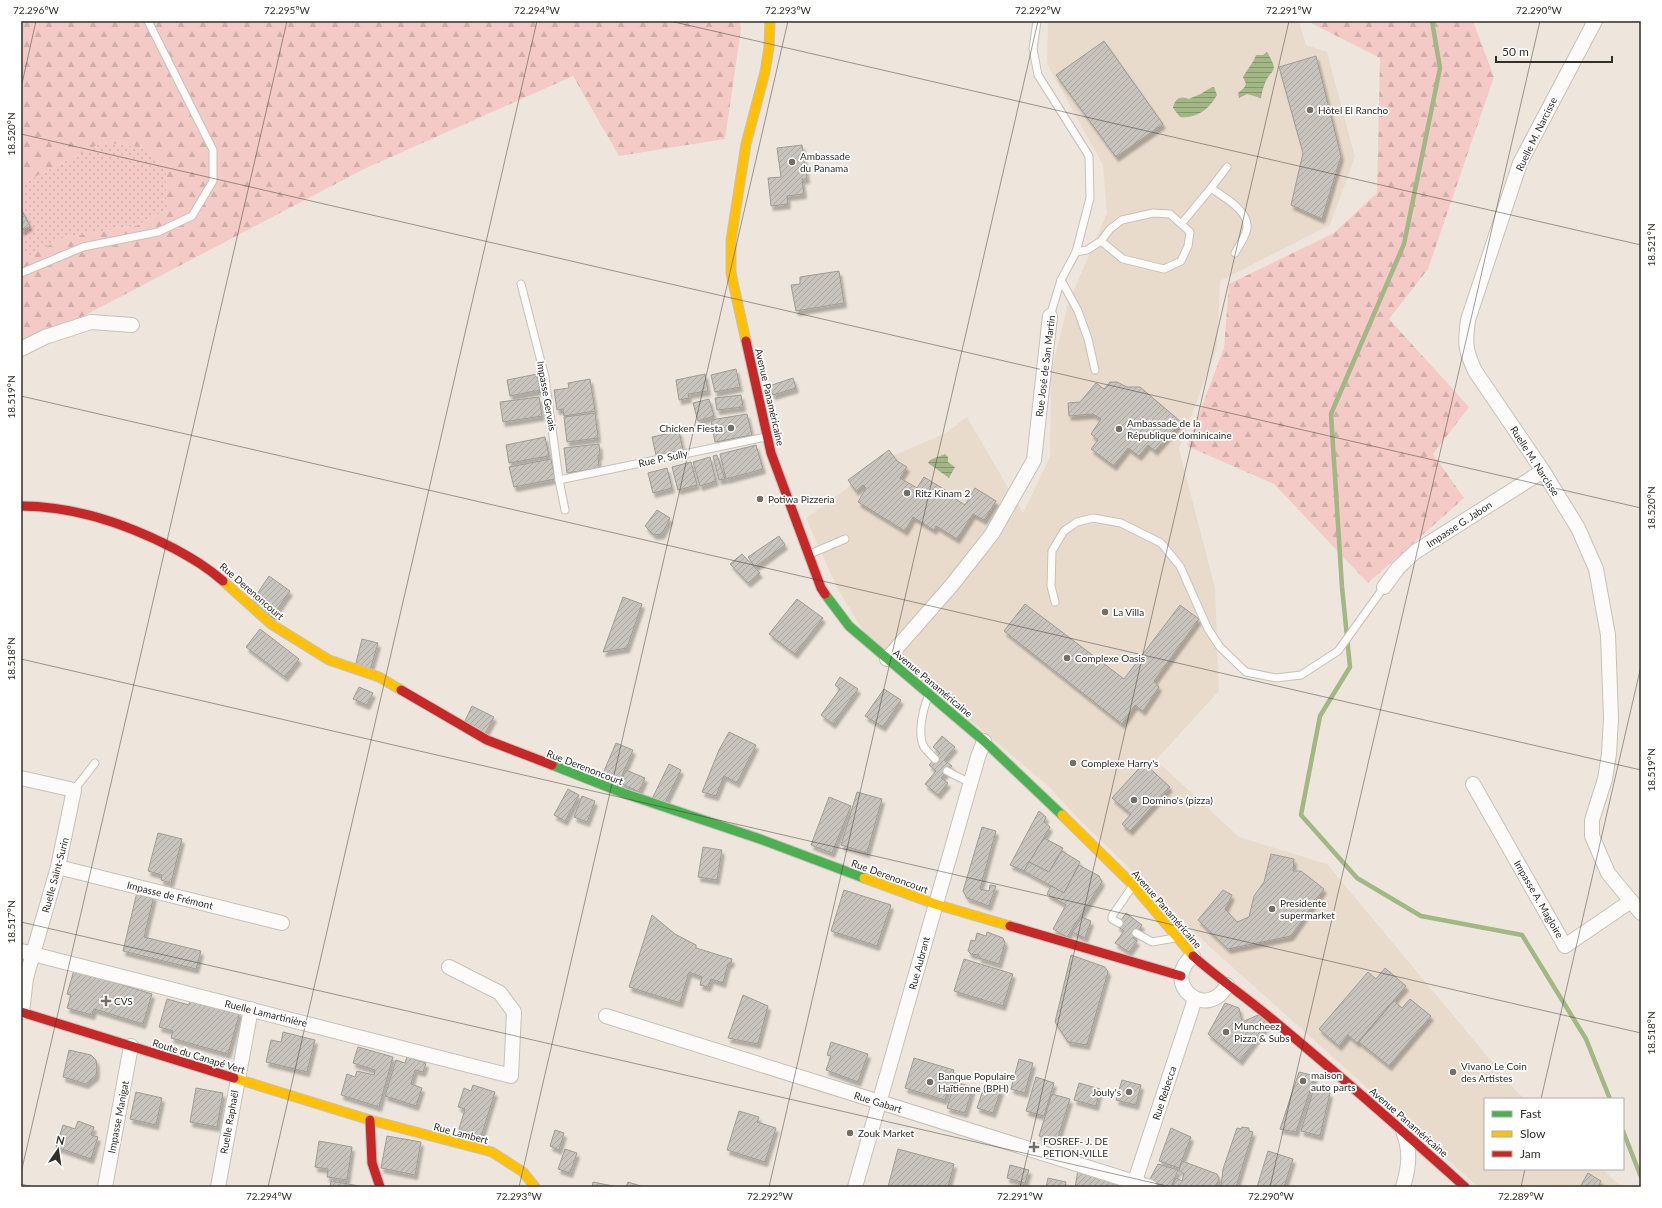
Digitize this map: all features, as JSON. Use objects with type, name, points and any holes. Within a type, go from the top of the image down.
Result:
[{"type":"street","name":"Avenue Panaméricaine","points":[[770,21],[769,48],[765,72],[746,144],[736,200],[730,261],[731,273],[767,437],[821,588],[848,626],[955,715],[1079,831],[1133,885],[1193,956],[1227,986],[1272,1019],[1403,1131],[1465,1187]]},
{"type":"street","name":"Ruelle M. Narcisse","points":[[1594,21],[1520,163],[1468,320],[1465,343],[1468,356],[1475,371],[1543,470],[1578,528],[1596,569],[1608,635],[1611,718],[1609,754],[1605,779],[1592,820],[1592,836],[1608,873],[1641,913]]},
{"type":"street","name":"Rue José de San Martin","points":[[887,659],[942,598],[992,534],[1034,460],[1050,316]]},
{"type":"street","points":[[21,349],[45,337],[91,322],[132,325]]},
{"type":"street","name":"Impasse G. Jabon","points":[[1384,587],[1398,568],[1415,552],[1543,470]]},
{"type":"street","name":"Rue Derenoncourt","points":[[21,506],[65,509],[106,519],[148,535],[209,568],[271,624],[322,656],[329,660],[379,678],[487,740],[623,794],[760,839],[935,904],[1181,976]]},
{"type":"street","name":"Rue Aubrant","points":[[855,1187],[880,1103],[935,904],[970,783],[984,741]]},
{"type":"street","points":[[21,778],[74,790]]},
{"type":"street","name":"Impasse A. Magloire","points":[[1473,784],[1565,946],[1630,901]]},
{"type":"street","name":"Ruelle Saint-Surin","points":[[22,1012],[27,952],[58,867],[74,790]]},
{"type":"street","name":"Impasse de Frémont","points":[[58,867],[282,923]]},
{"type":"street","name":"Ruelle Lamartinière","points":[[27,952],[511,1076],[514,1012],[500,993],[449,967]]},
{"type":"street","points":[[1193,956],[1186,961],[1182,968],[1181,983],[1184,990],[1195,999],[1211,1000],[1221,994],[1227,986]]},
{"type":"street","name":"Rue Rebecca","points":[[1134,1184],[1195,999]]},
{"type":"street","name":"Ruelle Raphaël","points":[[218,1187],[251,1009]]},
{"type":"street","name":"Route du Canapé Vert","points":[[22,1012],[370,1120]]},
{"type":"street","name":"Rue Gabart","points":[[606,1016],[1134,1184],[1150,1187]]},
{"type":"street","name":"Impasse Manigat","points":[[104,1187],[131,1046]]},
{"type":"street","points":[[370,1120],[372,1163],[380,1187]]},
{"type":"street","name":"Rue Lambert","points":[[370,1120],[492,1152],[523,1172],[535,1187]]},
{"type":"street","points":[[1403,1131],[1408,1143],[1409,1154],[1408,1172],[1403,1187]]},
{"type":"lane","points":[[21,273],[82,247],[158,232],[192,216],[213,181],[213,150],[148,21]]},
{"type":"lane","name":"Rue José de San Martin","points":[[1037,21],[1033,49],[1038,75],[1089,156],[1090,198],[1076,252],[1061,280],[1050,316]]},
{"type":"lane","points":[[1182,223],[1227,167]]},
{"type":"lane","points":[[1211,188],[1237,207],[1247,218],[1247,229],[1235,253]]},
{"type":"lane","points":[[1076,252],[1087,250],[1101,241],[1110,229],[1122,220],[1153,213],[1170,214],[1182,223],[1190,232],[1188,246],[1180,261],[1164,269],[1123,260],[1101,241]]},
{"type":"lane","points":[[1061,280],[1078,312],[1088,340],[1095,370]]},
{"type":"lane","name":"Impasse Gervais","points":[[521,284],[545,378],[559,480],[565,510]]},
{"type":"lane","name":"Rue P. Sully","points":[[559,480],[767,437]]},
{"type":"lane","points":[[1055,602],[1051,586],[1052,551],[1064,531],[1076,522],[1093,518],[1121,523],[1161,542],[1180,566],[1208,629],[1220,647],[1246,672],[1276,678],[1301,675],[1338,651],[1384,587]]},
{"type":"lane","points":[[808,555],[845,539]]},
{"type":"lane","points":[[929,694],[922,717],[921,733],[924,746],[935,759]]},
{"type":"lane","points":[[74,790],[95,763]]},
{"type":"lane","points":[[947,771],[970,783]]},
{"type":"lane","points":[[1119,923],[1112,919],[1112,916],[1133,885]]},
{"type":"lane","points":[[1136,933],[1152,942],[1177,937]]},
{"type":"shaded area","points":[[1048,21],[1299,21],[1306,45],[1327,52],[1355,157],[1330,225],[1220,281],[1217,347],[1179,449],[1215,588],[1219,691],[1156,760],[1239,837],[1327,864],[1517,1092],[1524,1098],[1484,1098],[1484,1170],[1603,1170],[1622,1187],[1478,1187],[1210,947],[1080,820],[1046,784],[953,706],[875,649],[838,590],[806,518],[892,456],[946,433],[967,417],[1023,513],[1050,457],[1051,373],[1068,304],[1107,213],[1103,165],[1047,64]]},
{"type":"shaded area","points":[[1267,52],[1274,68],[1266,80],[1261,98],[1247,94],[1239,98],[1238,93],[1246,84],[1243,77],[1256,55],[1263,55]]},
{"type":"shaded area","points":[[1214,87],[1217,95],[1206,109],[1197,115],[1180,117],[1173,108],[1178,99],[1189,99]]},
{"type":"shaded area","points":[[945,454],[948,457],[948,462],[955,467],[949,478],[928,463],[930,460]]},
{"type":"green space","points":[[21,21],[740,21],[741,29],[725,139],[619,156],[573,76],[362,170],[21,349],[21,260],[63,238],[136,226],[167,210],[166,168],[145,148],[103,142],[21,184]]},
{"type":"green space","points":[[1307,21],[1473,21],[1494,77],[1428,269],[1389,319],[1469,407],[1433,454],[1464,498],[1368,583],[1274,484],[1187,446],[1224,348],[1229,284],[1334,233],[1377,193],[1380,58]]},
{"type":"green space","points":[[103,142],[145,148],[166,168],[167,210],[136,226],[63,238],[21,260],[21,184]]},
{"type":"building","points":[[1104,41],[1163,124],[1116,157],[1056,75]]},
{"type":"building","name":"Hôtel El Rancho","points":[[1316,56],[1341,156],[1322,219],[1291,205],[1303,153],[1279,67]]},
{"type":"building","name":"Ambassade du Panama","points":[[802,145],[807,179],[802,179],[804,194],[787,196],[788,204],[771,206],[768,178],[781,177],[777,148]]},
{"type":"building","points":[[21,209],[30,226],[21,231]]},
{"type":"building","points":[[839,271],[844,303],[796,311],[791,285],[800,284],[800,277]]},
{"type":"building","points":[[736,369],[740,387],[715,392],[711,375]]},
{"type":"building","points":[[537,374],[540,390],[510,396],[507,380]]},
{"type":"building","points":[[705,374],[708,391],[688,394],[689,398],[679,400],[676,380]]},
{"type":"building","points":[[793,378],[796,388],[773,395],[769,386]]},
{"type":"building","points":[[590,379],[595,411],[564,416],[563,409],[557,410],[554,390],[569,388],[568,383]]},
{"type":"building","points":[[1110,382],[1117,382],[1127,387],[1140,387],[1181,422],[1155,451],[1148,445],[1139,456],[1128,448],[1114,466],[1091,449],[1098,440],[1091,434],[1101,419],[1093,414],[1069,416],[1068,403],[1080,402],[1096,383],[1104,389]]},
{"type":"building","points":[[741,395],[743,407],[717,410],[715,398]]},
{"type":"building","points":[[539,397],[542,416],[503,422],[500,402]]},
{"type":"building","points":[[709,399],[714,416],[698,421],[693,403]]},
{"type":"building","points":[[595,413],[598,438],[567,442],[564,417]]},
{"type":"building","name":"Chicken Fiesta","points":[[747,414],[752,435],[715,442],[711,420]]},
{"type":"building","points":[[679,431],[683,450],[656,455],[652,437]]},
{"type":"building","points":[[545,437],[549,456],[509,463],[506,445]]},
{"type":"building","points":[[599,444],[599,468],[567,473],[564,448]]},
{"type":"building","points":[[756,445],[763,469],[726,479],[720,454]]},
{"type":"building","name":"Ritz Kinam 2","points":[[889,450],[897,461],[907,467],[900,478],[917,488],[924,477],[955,496],[954,498],[965,505],[975,488],[996,501],[984,520],[973,514],[957,539],[936,526],[934,530],[913,517],[905,531],[858,502],[866,488],[863,485],[856,491],[848,480]]},
{"type":"building","points":[[717,455],[725,479],[719,480],[713,456]]},
{"type":"building","points":[[710,457],[716,481],[700,486],[693,462]]},
{"type":"building","points":[[551,459],[555,479],[514,487],[509,467]]},
{"type":"building","points":[[691,462],[697,485],[678,490],[672,467]]},
{"type":"building","points":[[667,468],[672,488],[653,493],[648,473]]},
{"type":"building","points":[[657,510],[670,518],[662,534],[654,535],[645,526]]},
{"type":"building","points":[[779,536],[785,545],[755,567],[748,557]]},
{"type":"building","points":[[742,554],[760,573],[748,583],[730,564]]},
{"type":"building","points":[[269,576],[290,591],[272,617],[251,603]]},
{"type":"building","points":[[623,597],[642,604],[627,648],[603,652]]},
{"type":"building","points":[[797,599],[823,618],[795,654],[769,634]]},
{"type":"building","name":"Complexe Oasis","points":[[1025,604],[1124,679],[1180,605],[1199,619],[1154,681],[1159,687],[1143,711],[1135,705],[1122,724],[1004,631]]},
{"type":"building","points":[[260,629],[299,659],[285,677],[246,647]]},
{"type":"building","points":[[362,639],[378,643],[370,671],[355,667]]},
{"type":"building","points":[[840,677],[858,689],[833,724],[821,715],[840,689],[835,685]]},
{"type":"building","points":[[359,687],[373,693],[367,705],[353,699]]},
{"type":"building","points":[[884,689],[901,700],[883,727],[865,716]]},
{"type":"building","points":[[472,706],[494,717],[485,734],[464,723]]},
{"type":"building","points":[[729,732],[756,745],[737,783],[724,776],[716,796],[702,792],[719,750]]},
{"type":"building","points":[[942,736],[955,747],[944,760],[952,766],[941,778],[948,783],[938,795],[925,784],[936,771],[929,765],[940,753],[933,747]]},
{"type":"building","points":[[616,743],[633,750],[618,785],[601,778]]},
{"type":"building","points":[[1144,763],[1170,787],[1130,831],[1122,824],[1131,814],[1112,798]]},
{"type":"building","points":[[669,764],[681,770],[664,805],[652,799]]},
{"type":"building","points":[[626,770],[645,778],[639,792],[620,783]]},
{"type":"building","points":[[568,789],[579,795],[565,821],[554,815]]},
{"type":"building","points":[[857,792],[882,799],[867,853],[841,845]]},
{"type":"building","points":[[582,796],[595,801],[587,822],[574,817]]},
{"type":"building","points":[[829,797],[851,806],[832,853],[811,845]]},
{"type":"building","points":[[1039,811],[1046,817],[1044,822],[1050,827],[1024,871],[1010,865]]},
{"type":"building","points":[[982,827],[996,831],[980,889],[989,891],[990,885],[996,886],[989,906],[967,898],[963,891]]},
{"type":"building","points":[[158,833],[182,839],[171,883],[161,880],[162,875],[148,871]]},
{"type":"building","points":[[1044,838],[1063,848],[1049,872],[1029,862]]},
{"type":"building","points":[[703,847],[722,850],[717,880],[698,877]]},
{"type":"building","points":[[1062,851],[1080,862],[1064,893],[1024,871],[1029,862],[1049,872]]},
{"type":"building","points":[[1271,854],[1294,859],[1293,871],[1301,871],[1324,889],[1291,936],[1228,949],[1198,920],[1223,890],[1232,895],[1225,909],[1237,922],[1249,917],[1254,896],[1264,882]]},
{"type":"building","points":[[1079,865],[1099,876],[1102,882],[1067,937],[1053,929],[1066,905],[1047,894],[1051,886],[1064,893]]},
{"type":"building","points":[[844,890],[891,905],[877,946],[831,931]]},
{"type":"building","points":[[137,892],[154,896],[144,937],[201,951],[196,969],[123,951]]},
{"type":"building","points":[[1126,913],[1142,925],[1133,938],[1137,941],[1129,952],[1115,943],[1124,931],[1117,926]]},
{"type":"building","points":[[652,915],[675,934],[696,945],[696,948],[732,959],[731,963],[728,964],[723,983],[711,979],[708,987],[700,985],[702,977],[689,972],[680,1003],[629,987]]},
{"type":"building","points":[[1082,917],[1091,921],[1085,938],[1072,932]]},
{"type":"building","points":[[987,932],[1003,938],[1005,943],[999,964],[979,958],[979,955],[971,954],[968,951],[971,940],[975,941],[977,933],[986,936]]},
{"type":"building","points":[[1071,955],[1105,967],[1108,972],[1087,1045],[1068,1042],[1055,1022]]},
{"type":"building","points":[[964,959],[1013,974],[1003,1006],[954,991]]},
{"type":"building","points":[[1385,968],[1406,986],[1357,1043],[1348,1035],[1339,1046],[1319,1029],[1368,972],[1376,979]]},
{"type":"building","points":[[74,970],[152,994],[143,1024],[94,1009],[92,1015],[67,1008],[71,995],[67,994]]},
{"type":"building","points":[[743,995],[768,1006],[758,1044],[728,1038]]},
{"type":"building","points":[[190,998],[240,1012],[228,1054],[171,1038],[173,1031],[159,1027],[167,999],[189,1005]]},
{"type":"building","points":[[1410,999],[1431,1016],[1389,1066],[1359,1042],[1394,1001],[1402,1008]]},
{"type":"building","points":[[1225,1003],[1239,1008],[1242,1022],[1258,1015],[1270,1021],[1240,1061],[1208,1034]]},
{"type":"building","points":[[283,1032],[315,1040],[307,1072],[266,1062],[271,1040],[281,1042]]},
{"type":"building","points":[[831,1042],[868,1054],[858,1082],[826,1070],[831,1056],[827,1055]]},
{"type":"building","points":[[358,1047],[393,1057],[379,1107],[341,1095],[347,1074],[355,1077],[357,1071],[374,1075],[375,1070],[353,1063]]},
{"type":"building","points":[[69,1050],[91,1055],[96,1060],[96,1076],[86,1084],[63,1077]]},
{"type":"building","points":[[407,1057],[426,1063],[423,1072],[415,1070],[411,1084],[422,1088],[416,1106],[385,1096],[396,1060],[405,1063]]},
{"type":"building","points":[[914,1058],[954,1070],[945,1100],[905,1088]]},
{"type":"building","points":[[1019,1059],[1033,1063],[1025,1093],[1011,1089]]},
{"type":"building","points":[[1299,1072],[1315,1076],[1296,1132],[1280,1129]]},
{"type":"building","points":[[1036,1077],[1054,1083],[1044,1116],[1026,1111]]},
{"type":"building","points":[[1122,1080],[1141,1085],[1136,1105],[1116,1100]]},
{"type":"building","points":[[955,1082],[973,1087],[965,1113],[947,1108]]},
{"type":"building","points":[[1079,1083],[1100,1089],[1096,1106],[1074,1100]]},
{"type":"building","points":[[985,1084],[1001,1090],[993,1113],[977,1108]]},
{"type":"building","points":[[473,1085],[495,1092],[481,1137],[459,1129],[465,1109],[458,1107],[464,1088],[471,1091]]},
{"type":"building","points":[[196,1088],[223,1093],[217,1127],[190,1122]]},
{"type":"building","points":[[1314,1088],[1330,1093],[1320,1136],[1301,1131]]},
{"type":"building","points":[[136,1092],[162,1098],[156,1125],[130,1119]]},
{"type":"building","points":[[1052,1094],[1070,1099],[1057,1141],[1039,1136]]},
{"type":"building","points":[[739,1111],[759,1117],[757,1122],[776,1128],[765,1162],[727,1150]]},
{"type":"building","points":[[78,1121],[94,1127],[91,1135],[98,1137],[91,1159],[56,1147],[63,1125],[75,1129]]},
{"type":"building","points":[[1242,1127],[1249,1128],[1249,1131],[1253,1132],[1236,1187],[1221,1187],[1223,1169],[1237,1128],[1241,1129]]},
{"type":"building","points":[[1171,1128],[1191,1137],[1179,1168],[1159,1161]]},
{"type":"building","points":[[555,1130],[564,1133],[559,1150],[550,1146]]},
{"type":"building","points":[[387,1136],[421,1142],[415,1175],[381,1168]]},
{"type":"building","points":[[319,1141],[352,1147],[347,1180],[327,1177],[328,1169],[315,1167]]},
{"type":"building","points":[[565,1149],[577,1153],[570,1173],[558,1169]]},
{"type":"building","points":[[898,1149],[954,1164],[948,1187],[888,1187]]},
{"type":"building","points":[[1268,1151],[1293,1159],[1284,1187],[1257,1187]]},
{"type":"building","points":[[1182,1161],[1217,1174],[1219,1178],[1216,1187],[1172,1187],[1176,1178],[1182,1181],[1184,1174],[1179,1170]]},
{"type":"building","points":[[1158,1164],[1178,1170],[1171,1187],[1154,1185],[1150,1179]]},
{"type":"building","points":[[1010,1165],[1029,1170],[1025,1183],[1007,1178]]},
{"type":"building","points":[[1078,1170],[1126,1181],[1124,1187],[1075,1187]]},
{"type":"building","points":[[1588,1173],[1601,1181],[1599,1185],[1602,1187],[1580,1187]]},
{"type":"building","points":[[1048,1178],[1066,1182],[1065,1187],[1046,1187]]},
{"type":"building","points":[[331,1181],[365,1187],[330,1187]]},
{"type":"building","points":[[593,1182],[613,1186],[592,1187]]},
{"type":"building","points":[[628,1182],[644,1187],[626,1187]]},
{"type":"waterway","points":[[1432,21],[1440,68],[1404,244],[1331,414],[1342,587],[1350,667],[1320,716],[1301,815],[1357,878],[1421,916],[1522,935],[1586,1039],[1610,1098]]},
{"type":"waterway","points":[[1624,1134],[1641,1177]]},
{"type":"traffic: fast","points":[[825,594],[849,626],[984,741],[1062,815]]},
{"type":"traffic: fast","points":[[552,765],[623,793],[760,839],[864,878]]},
{"type":"traffic: slow","points":[[746,341],[731,273],[731,240],[746,144],[765,72],[769,47],[770,21]]},
{"type":"traffic: slow","points":[[223,581],[271,624],[329,660],[379,677],[401,690]]},
{"type":"traffic: slow","points":[[1062,815],[1133,885],[1193,956]]},
{"type":"traffic: slow","points":[[864,878],[935,904],[1010,926]]},
{"type":"traffic: slow","points":[[234,1078],[370,1120],[492,1152],[523,1172],[535,1187]]},
{"type":"traffic: jam","points":[[746,341],[771,453],[821,588],[825,594]]},
{"type":"traffic: jam","points":[[21,506],[62,509],[120,524],[175,549],[200,564],[223,581]]},
{"type":"traffic: jam","points":[[401,690],[487,740],[552,765]]},
{"type":"traffic: jam","points":[[1010,926],[1181,976]]},
{"type":"traffic: jam","points":[[1193,956],[1322,1061],[1465,1187]]},
{"type":"traffic: jam","points":[[21,1012],[234,1078]]},
{"type":"traffic: jam","points":[[370,1120],[372,1163],[380,1187]]},
{"type":"place","name":"Hôtel El Rancho","points":[[1310,110]]},
{"type":"place","name":"Ambassade du Panama","points":[[792,162]]},
{"type":"place","name":"Chicken Fiesta","points":[[731,428]]},
{"type":"place","name":"Ambassade de la République dominicaine","points":[[1119,429]]},
{"type":"place","name":"Ritz Kinam 2","points":[[907,493]]},
{"type":"place","name":"Potiwa Pizzeria","points":[[760,499]]},
{"type":"place","name":"La Villa","points":[[1105,612]]},
{"type":"place","name":"Complexe Oasis","points":[[1067,658]]},
{"type":"place","name":"Complexe Harry's","points":[[1073,763]]},
{"type":"place","name":"Domino's (pizza)","points":[[1134,800]]},
{"type":"place","name":"Presidente supermarket","points":[[1272,909]]},
{"type":"place","name":"CVS","points":[[106,1001]]},
{"type":"place","name":"Muncheez Pizza & Subs","points":[[1226,1032]]},
{"type":"place","name":"Vivano Le Coin des Artistes","points":[[1453,1072]]},
{"type":"place","name":"maison auto parts","points":[[1303,1081]]},
{"type":"place","name":"Banque Populaire Haïtienne (BPH)","points":[[930,1082]]},
{"type":"place","name":"Jouly's","points":[[1129,1092]]},
{"type":"place","name":"Zouk Market","points":[[850,1133]]},
{"type":"place","name":"FOSREF- J. DE PETION-VILLE","points":[[1034,1147]]}]
